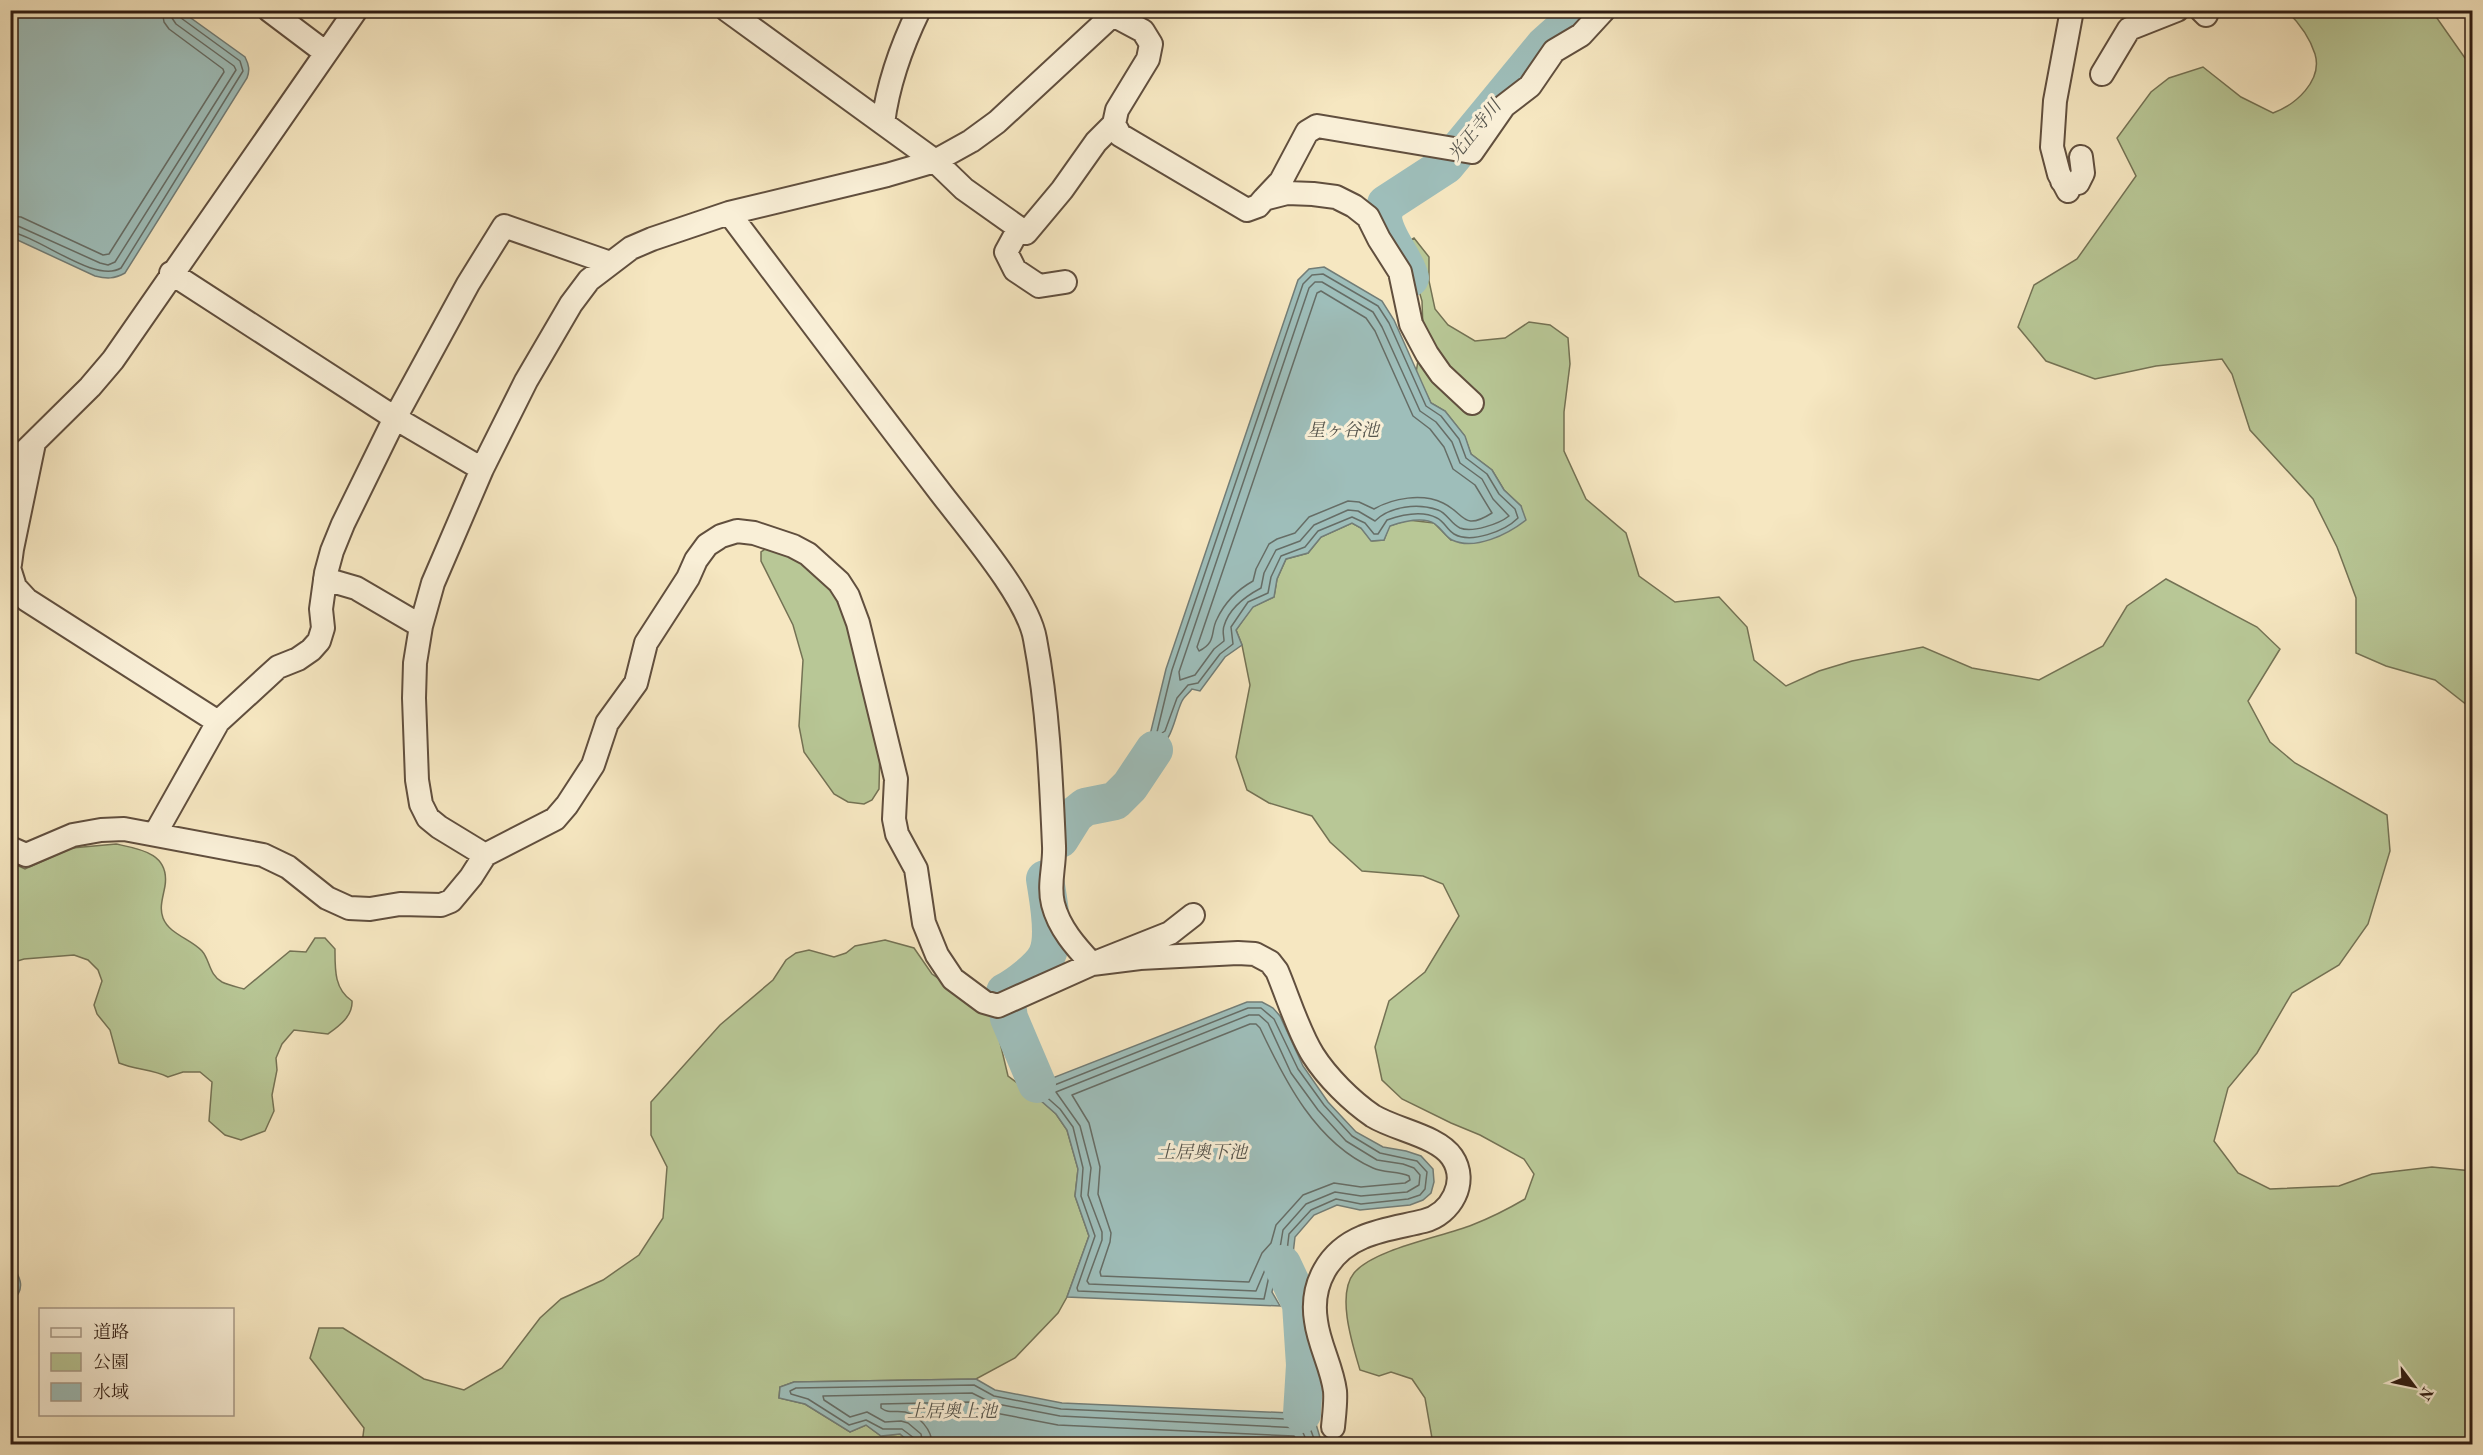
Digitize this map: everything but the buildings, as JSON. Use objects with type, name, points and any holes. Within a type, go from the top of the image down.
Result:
[{"type":"street","points":[[269,10],[326,52]]},
{"type":"street","points":[[10,466],[90,387],[113,360],[171,273],[356,10]]},
{"type":"street","points":[[485,855],[439,827],[428,818],[421,804],[417,780],[414,698],[415,663],[421,626],[433,583],[482,469],[526,381],[571,304],[589,280],[631,248],[652,239],[729,213],[887,175],[935,160],[971,141],[997,122],[1115,13],[1143,31],[1150,44],[1148,59],[1117,110],[1114,124],[1096,142],[1062,190],[1026,233],[1018,230],[964,189],[935,160],[727,10]]},
{"type":"street","points":[[883,123],[886,96],[919,10]]},
{"type":"street","points":[[1114,124],[1120,135],[1239,207],[1252,209],[1281,181],[1307,132],[1317,126],[1472,152],[1504,106],[1530,86],[1554,51],[1581,35],[1604,10]]},
{"type":"street","points":[[2081,157],[2082,173],[2078,183],[2065,186],[2052,147],[2055,101],[2070,18],[2078,23],[2087,10]]},
{"type":"street","points":[[2102,74],[2129,30],[2177,10]]},
{"type":"street","points":[[1264,198],[1287,193],[1336,196],[1368,217],[1400,272],[1411,324],[1427,354],[1440,374],[1472,403]]},
{"type":"street","points":[[729,213],[979,544],[1026,610],[1035,636],[1051,756],[1055,850],[1050,879],[1053,905],[1064,931],[1092,964]]},
{"type":"street","points":[[155,834],[218,722],[278,667],[298,659],[319,641],[323,628],[321,609],[325,579],[332,551],[344,524],[395,418],[468,284],[504,226],[610,263]]},
{"type":"street","points":[[1018,230],[1006,252],[1015,270],[1039,286],[1065,282]]},
{"type":"street","points":[[171,273],[395,418],[482,469]]},
{"type":"street","points":[[10,564],[34,443]]},
{"type":"street","points":[[10,848],[26,855],[73,835],[124,829],[188,843],[263,855],[288,867],[327,898],[349,908],[370,909],[400,904],[441,904],[452,901],[485,855],[555,819],[567,805],[593,765],[607,723],[636,683],[646,643],[688,578],[696,560],[707,545],[721,536],[737,531],[754,533],[793,546],[808,554],[839,582],[848,596],[858,623],[896,779],[894,819],[897,834],[916,869],[924,923],[937,955],[953,979],[984,1002],[1007,1002],[1092,964],[1170,933],[1193,915]]},
{"type":"street","points":[[10,571],[15,587],[27,600],[218,722]]},
{"type":"street","points":[[325,579],[356,588],[421,626]]},
{"type":"street","points":[[1092,964],[1140,958],[1238,953],[1255,954],[1270,962],[1277,971],[1312,1054],[1331,1079],[1371,1114],[1396,1128],[1424,1136],[1439,1145],[1452,1157],[1459,1174],[1458,1192],[1446,1208],[1433,1218],[1362,1237],[1336,1254],[1322,1271],[1316,1291],[1316,1320],[1335,1391],[1333,1427]]},
{"type":"green space","points":[[2287,11],[2432,11],[2472,68],[2472,709],[2435,680],[2386,666],[2356,653],[2356,598],[2337,547],[2313,499],[2250,430],[2232,374],[2222,359],[2156,366],[2095,379],[2046,361],[2018,327],[2034,285],[2077,259],[2136,176],[2117,138],[2151,92],[2169,78],[2203,67],[2241,97],[2273,113],[2290,104],[2305,91],[2315,73],[2315,54],[2303,31]]},
{"type":"green space","points":[[1414,238],[1429,257],[1429,281],[1435,309],[1448,325],[1475,341],[1505,338],[1529,322],[1550,325],[1568,338],[1570,364],[1564,412],[1564,451],[1586,499],[1626,533],[1639,576],[1675,602],[1719,597],[1747,627],[1754,660],[1786,686],[1819,671],[1852,661],[1923,647],[1972,668],[2039,680],[2103,646],[2127,606],[2166,579],[2257,627],[2280,649],[2248,701],[2270,742],[2295,763],[2387,815],[2390,851],[2368,924],[2339,965],[2292,993],[2257,1053],[2228,1088],[2214,1141],[2238,1173],[2270,1189],[2339,1186],[2372,1174],[2432,1167],[2472,1171],[2472,1444],[1433,1444],[1425,1398],[1412,1379],[1391,1372],[1379,1376],[1360,1370],[1350,1335],[1346,1307],[1346,1294],[1354,1273],[1392,1250],[1459,1230],[1525,1199],[1534,1174],[1524,1159],[1480,1135],[1402,1099],[1382,1080],[1375,1047],[1389,1001],[1425,972],[1459,916],[1443,884],[1423,876],[1362,871],[1330,842],[1312,816],[1269,803],[1247,790],[1236,757],[1250,685],[1242,645],[1236,630],[1252,607],[1274,597],[1277,579],[1286,559],[1308,553],[1321,537],[1352,523],[1361,528],[1372,541],[1384,540],[1389,526],[1408,520],[1434,523],[1451,540],[1521,506],[1504,490],[1492,470],[1471,454],[1464,435],[1445,411],[1431,403],[1416,373],[1423,330],[1422,301],[1413,270],[1402,245]]},
{"type":"green space","points":[[768,547],[785,552],[811,569],[834,594],[849,622],[880,746],[879,789],[872,800],[864,804],[848,802],[834,794],[804,752],[799,726],[803,660],[793,625],[761,561],[761,552]]},
{"type":"green space","points":[[116,844],[151,854],[163,866],[165,886],[161,906],[166,924],[202,951],[212,971],[222,982],[244,989],[290,951],[306,952],[315,938],[325,938],[335,949],[339,985],[352,1001],[352,1006],[344,1020],[328,1034],[294,1030],[282,1044],[276,1058],[277,1070],[272,1095],[274,1111],[265,1131],[241,1140],[225,1135],[209,1121],[212,1082],[200,1072],[183,1072],[168,1077],[119,1063],[110,1030],[97,1014],[94,1005],[102,981],[98,970],[88,960],[74,955],[24,959],[11,963],[12,863],[25,869],[72,848]]},
{"type":"green space","points":[[885,940],[914,948],[932,974],[994,1017],[1008,1076],[1044,1103],[1056,1114],[1067,1130],[1078,1169],[1075,1196],[1089,1236],[1067,1297],[1058,1313],[1015,1358],[976,1379],[794,1382],[780,1387],[779,1398],[805,1404],[850,1432],[866,1425],[881,1436],[900,1434],[912,1444],[362,1444],[364,1428],[310,1358],[319,1328],[343,1328],[424,1379],[464,1390],[502,1368],[540,1318],[561,1299],[603,1280],[639,1255],[663,1218],[667,1167],[651,1135],[651,1102],[720,1025],[773,980],[786,960],[796,953],[809,950],[834,957],[846,953],[855,946]]},
{"type":"water","points":[[11,10],[181,11],[245,57],[249,70],[247,78],[125,273],[121,275],[110,278],[95,276],[11,237]]},
{"type":"water","name":"星ヶ谷池","points":[[1324,267],[1382,301],[1394,320],[1431,403],[1445,411],[1465,436],[1471,454],[1492,470],[1504,490],[1521,506],[1526,520],[1501,535],[1471,543],[1452,540],[1435,524],[1425,520],[1390,526],[1384,540],[1371,541],[1361,528],[1352,523],[1321,537],[1308,553],[1286,559],[1277,579],[1274,597],[1253,607],[1236,630],[1242,645],[1225,657],[1200,691],[1192,689],[1184,698],[1169,736],[1160,747],[1154,750],[1150,746],[1149,739],[1166,669],[1298,280],[1309,269]]},
{"type":"water","name":"土居奥下池","points":[[1247,1002],[1262,1002],[1273,1008],[1280,1016],[1303,1066],[1328,1102],[1356,1132],[1383,1147],[1421,1156],[1433,1169],[1434,1182],[1431,1193],[1423,1200],[1410,1205],[1360,1210],[1337,1205],[1314,1215],[1295,1237],[1293,1254],[1282,1267],[1275,1281],[1272,1292],[1280,1306],[1067,1297],[1089,1236],[1075,1196],[1078,1169],[1067,1130],[1056,1114],[1032,1093],[1037,1084]]},
{"type":"water","points":[[10,1260],[19,1277],[21,1287],[11,1302]]},
{"type":"water","name":"土居奥上池","points":[[976,1379],[995,1390],[1062,1403],[1313,1414],[1322,1444],[912,1444],[900,1434],[881,1436],[866,1425],[850,1432],[805,1404],[779,1398],[780,1387],[794,1382]]},
{"type":"waterway","name":"光正寺川","points":[[1410,278],[1385,226],[1383,216],[1386,204],[1446,165],[1544,46],[1573,20],[1579,10]]},
{"type":"waterway","points":[[1060,839],[1075,815],[1085,807],[1115,801],[1130,786],[1154,750]]},
{"type":"waterway","points":[[1037,1084],[1009,1018],[1005,992],[1016,986],[1040,965],[1050,947],[1051,928],[1045,879]]},
{"type":"waterway","points":[[1282,1264],[1301,1304],[1305,1365],[1302,1414]]}]
